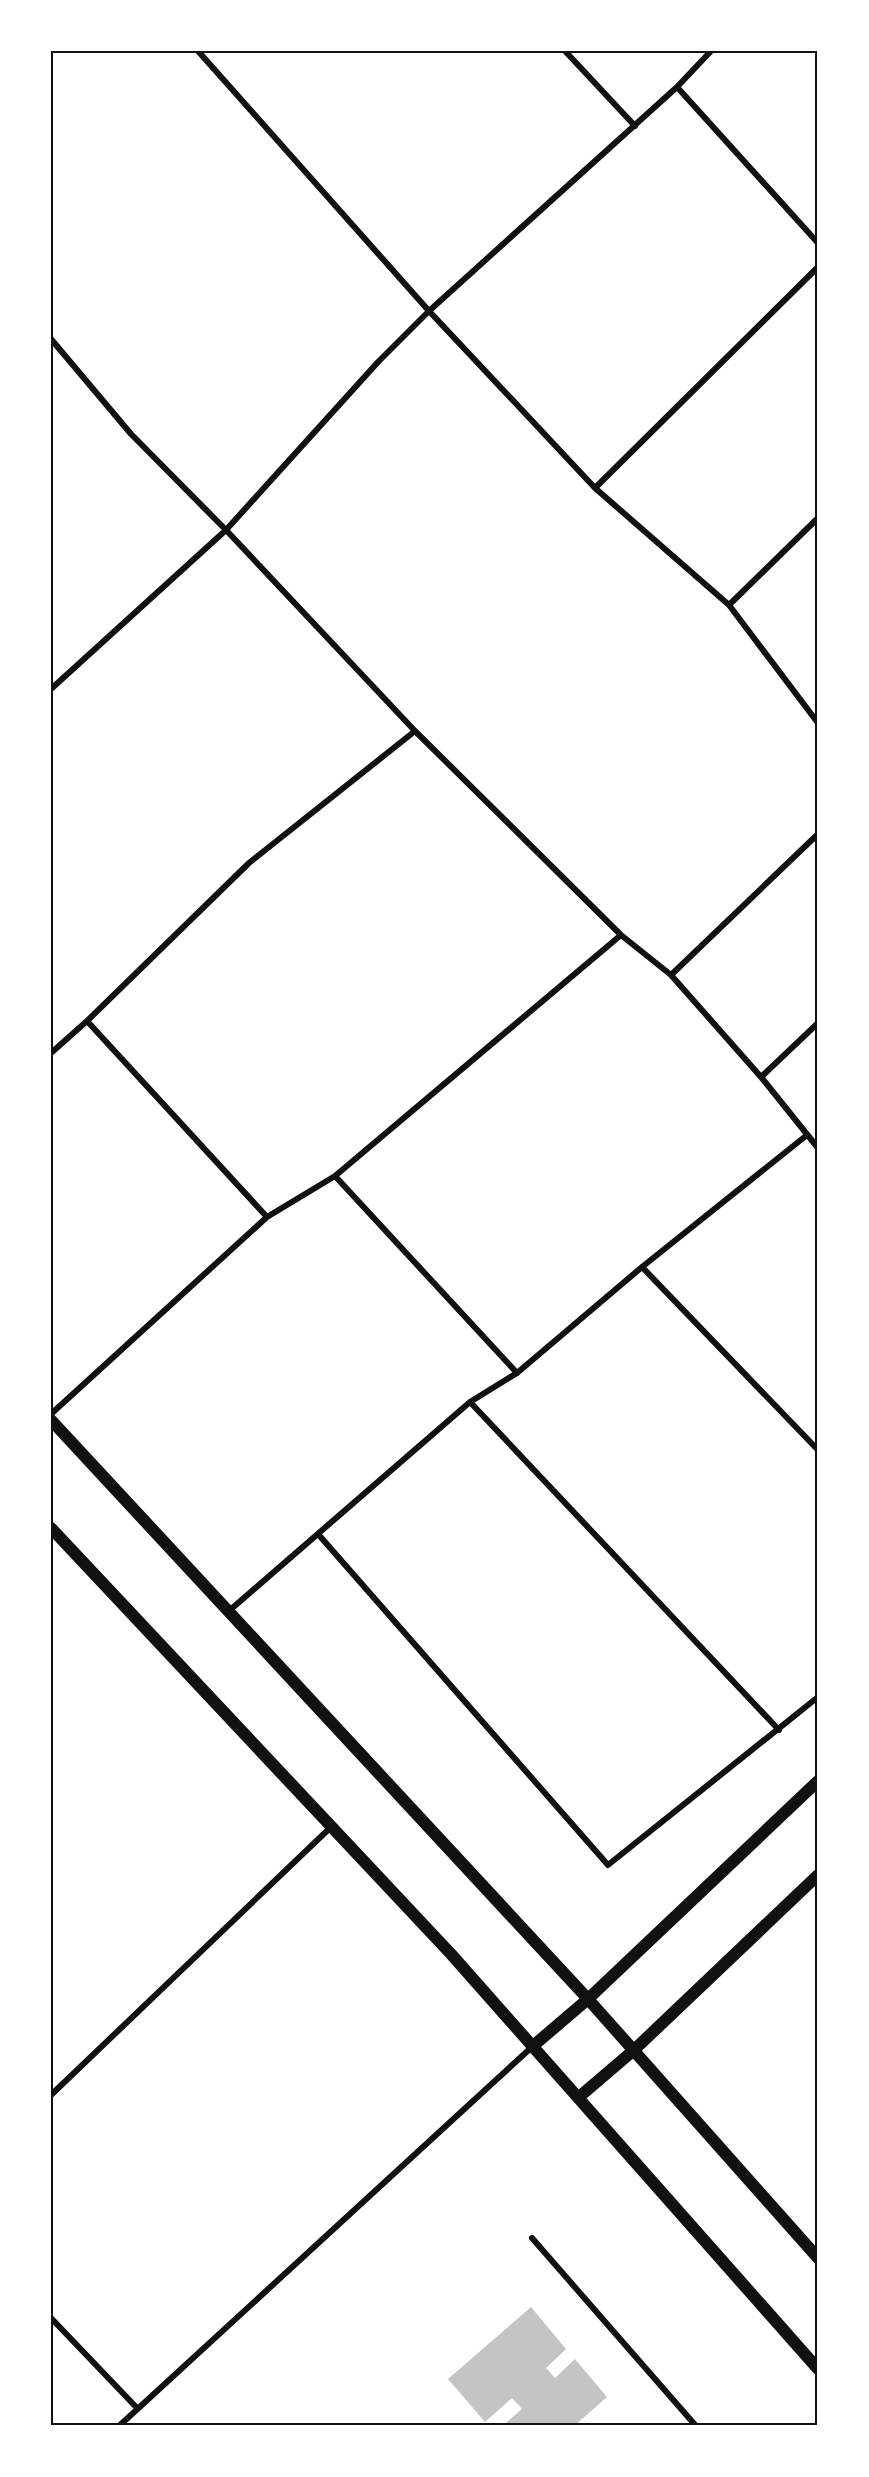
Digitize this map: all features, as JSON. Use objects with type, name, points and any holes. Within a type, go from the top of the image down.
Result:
[{"type":"main road","points":[[51,1420],[230,1610],[588,1999],[818,2258]]},
{"type":"main road","points":[[51,1528],[451,1954],[818,2369]]},
{"type":"main road","points":[[533,2046],[588,1999],[818,1781]]},
{"type":"main road","points":[[579,2097],[634,2050],[818,1875]]},
{"type":"street","points":[[198,51],[429,311],[596,488],[729,605],[817,721]]},
{"type":"street","points":[[565,51],[635,126]]},
{"type":"street","points":[[51,690],[226,530],[378,362],[429,311],[635,126],[711,51]]},
{"type":"street","points":[[677,87],[818,243]]},
{"type":"street","points":[[596,488],[818,267]]},
{"type":"street","points":[[51,339],[131,434],[226,530],[415,731],[621,935],[671,975],[761,1077],[818,1148]]},
{"type":"street","points":[[729,605],[818,518]]},
{"type":"street","points":[[51,1053],[249,863],[415,731]]},
{"type":"street","points":[[671,975],[818,834]]},
{"type":"street","points":[[51,1414],[267,1217],[335,1176],[621,935]]},
{"type":"street","points":[[87,1020],[267,1217]]},
{"type":"street","points":[[761,1077],[818,1023]]},
{"type":"street","points":[[230,1610],[470,1402],[517,1373],[642,1267],[807,1136]]},
{"type":"street","points":[[335,1176],[517,1373]]},
{"type":"street","points":[[642,1267],[818,1450]]},
{"type":"street","points":[[470,1402],[779,1730]]},
{"type":"street","points":[[318,1534],[608,1865],[818,1697]]},
{"type":"street","points":[[51,2095],[331,1826]]},
{"type":"street","points":[[119,2426],[533,2046]]},
{"type":"street","points":[[532,2238],[696,2426]]},
{"type":"street","points":[[51,2318],[137,2408]]},
{"type":"building","points":[[531,2307],[566,2349],[546,2368],[555,2378],[575,2359],[607,2397],[574,2426],[502,2426],[522,2409],[512,2398],[485,2422],[448,2379]]}]
